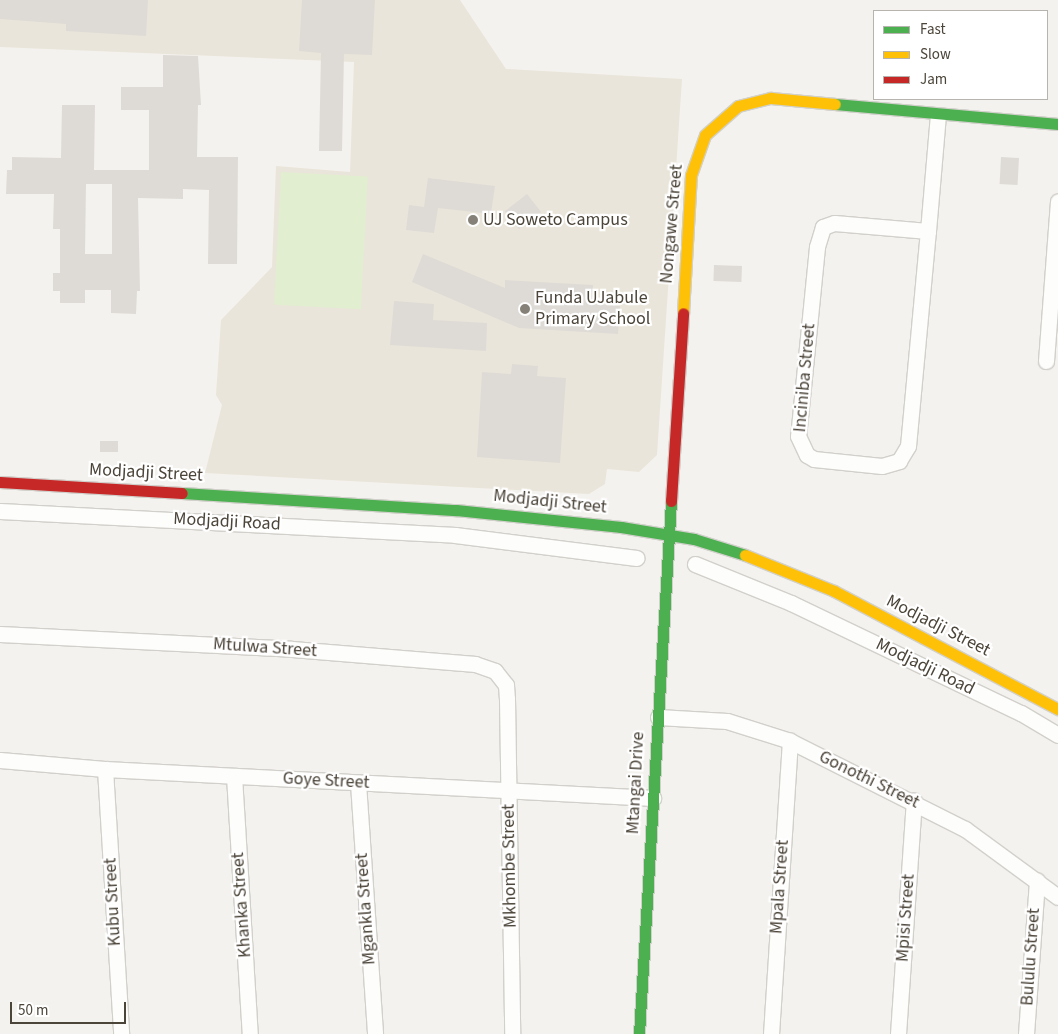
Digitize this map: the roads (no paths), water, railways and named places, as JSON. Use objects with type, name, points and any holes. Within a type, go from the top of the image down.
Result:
[{"type":"street","name":"Nongawe Street","points":[[670,534],[690,175],[705,135],[738,106],[771,98],[938,115],[1058,124]]},
{"type":"street","name":"Inciniba Street","points":[[928,231],[834,223],[824,227],[817,247],[798,436],[806,455],[814,459],[882,466],[899,461],[908,446],[928,231],[938,115]]},
{"type":"street","points":[[1046,361],[1058,201]]},
{"type":"street","name":"Modjadji Street","points":[[0,482],[456,510],[670,534],[760,560],[804,578],[1007,680],[1058,709]]},
{"type":"street","points":[[455,535],[456,510]]},
{"type":"street","name":"Modjadji Road","points":[[0,511],[455,535],[637,558]]},
{"type":"street","name":"Mtangai Drive","points":[[640,1034],[670,534]]},
{"type":"street","name":"Modjadji Road","points":[[696,564],[791,603],[1020,713],[1058,735]]},
{"type":"street","points":[[791,603],[804,578]]},
{"type":"street","name":"Mtulwa Street","points":[[0,634],[292,649],[475,664],[487,666],[500,676],[506,685],[508,699]]},
{"type":"street","name":"Mkhombe Street","points":[[508,699],[512,1034]]},
{"type":"street","name":"Gonothi Street","points":[[658,717],[727,721],[790,741],[914,801],[964,829],[1058,897]]},
{"type":"street","name":"Mpala Street","points":[[771,1034],[790,741]]},
{"type":"street","name":"Goye Street","points":[[0,760],[105,770],[653,798]]},
{"type":"street","name":"Kubu Street","points":[[105,770],[121,1034]]},
{"type":"street","name":"Khanka Street","points":[[234,776],[250,1034]]},
{"type":"street","name":"Mgankla Street","points":[[358,783],[375,1034]]},
{"type":"street","name":"Mpisi Street","points":[[898,1034],[914,801]]},
{"type":"street","name":"Bululu Street","points":[[1026,1034],[1037,880]]},
{"type":"place","name":"UJ Soweto Campus","points":[[473,220]]},
{"type":"place","name":"Funda UJabule Primary School","points":[[525,309]]}]
